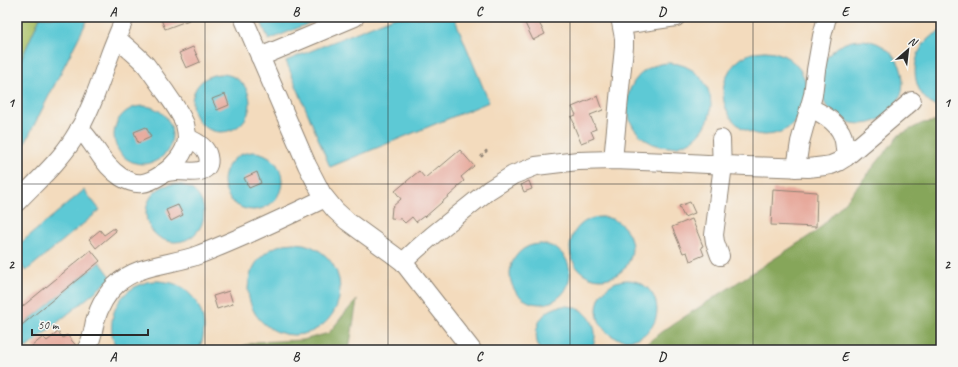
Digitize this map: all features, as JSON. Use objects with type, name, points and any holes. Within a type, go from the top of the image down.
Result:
[{"type":"lane","points":[[17,202],[68,148],[92,104],[125,17]]},
{"type":"lane","points":[[243,17],[317,185],[336,210],[347,220],[403,262],[472,350]]},
{"type":"lane","points":[[260,57],[355,17]]},
{"type":"lane","points":[[613,160],[624,47],[621,21],[676,17]]},
{"type":"lane","points":[[796,168],[800,142],[813,95],[821,42],[827,17]]},
{"type":"lane","points":[[79,129],[114,171],[123,178],[139,184],[153,180],[163,173],[179,158],[186,145],[187,138],[184,124],[171,101],[146,65],[117,38]]},
{"type":"lane","points":[[403,262],[422,244],[489,190],[513,175],[536,166],[578,160],[669,162],[796,168],[825,166],[838,162],[846,157],[912,101]]},
{"type":"lane","points":[[810,108],[830,119],[839,129],[844,140],[846,157]]},
{"type":"lane","points":[[163,173],[177,171],[197,172],[206,168],[209,161],[205,150],[198,143],[187,138]]},
{"type":"lane","points":[[720,256],[714,235],[722,164],[722,140]]},
{"type":"lane","points":[[86,350],[91,341],[97,314],[102,303],[111,290],[123,279],[144,269],[184,260],[211,250],[326,198]]},
{"type":"path","points":[[481,157],[489,148]]},
{"type":"green space","points":[[17,17],[40,17],[17,69]]},
{"type":"green space","points":[[941,121],[941,350],[639,350],[661,332],[817,231],[850,196],[899,135],[923,123]]},
{"type":"green space","points":[[357,300],[349,350],[228,350],[257,342],[303,340],[329,333]]},
{"type":"water","points":[[40,17],[89,17],[17,156],[17,69]]},
{"type":"water","points":[[259,17],[324,17],[269,40]]},
{"type":"water","points":[[394,17],[454,17],[489,102],[330,167],[286,61]]},
{"type":"water","points":[[941,31],[941,109],[930,103],[923,96],[916,80],[915,71],[918,54],[922,46],[929,38]]},
{"type":"water","points":[[861,40],[869,41],[884,47],[896,59],[902,74],[902,90],[896,105],[884,117],[869,123],[861,124],[853,123],[838,117],[826,105],[820,90],[819,82],[820,74],[826,59],[838,47],[853,41]]},
{"type":"water","points":[[765,51],[781,54],[795,63],[804,77],[807,93],[804,109],[795,123],[781,132],[765,135],[749,132],[735,123],[726,109],[723,93],[726,77],[735,63],[749,54]]},
{"type":"water","points":[[669,63],[685,66],[699,75],[708,89],[711,105],[708,121],[699,135],[685,144],[669,147],[653,144],[639,135],[630,121],[627,105],[630,89],[639,75],[653,66]]},
{"type":"water","points":[[215,74],[227,74],[242,82],[250,97],[250,109],[242,124],[227,132],[215,132],[200,124],[192,109],[192,97],[200,82]]},
{"type":"water","points":[[137,106],[149,106],[164,114],[172,129],[172,141],[164,156],[149,164],[137,164],[122,156],[114,141],[114,129],[122,114]]},
{"type":"water","points":[[247,152],[259,152],[274,160],[282,175],[282,187],[274,202],[259,210],[247,210],[232,202],[224,187],[224,175],[232,160]]},
{"type":"water","points":[[169,184],[181,184],[196,192],[204,207],[204,219],[196,234],[181,242],[169,242],[154,234],[146,219],[146,207],[154,192]]},
{"type":"water","points":[[84,190],[100,210],[26,271],[17,260],[17,246]]},
{"type":"water","points":[[601,217],[613,219],[623,226],[630,236],[632,248],[630,260],[623,270],[613,277],[601,279],[589,277],[579,270],[572,260],[570,248],[572,236],[579,226],[589,219]]},
{"type":"water","points":[[285,243],[303,243],[320,250],[333,263],[340,280],[340,298],[333,315],[320,328],[303,335],[285,335],[268,328],[255,315],[248,298],[248,280],[255,263],[268,250]]},
{"type":"water","points":[[540,244],[556,249],[561,253],[565,258],[570,274],[565,290],[561,295],[556,299],[540,304],[524,299],[519,295],[515,290],[510,274],[515,258],[519,253],[524,249]]},
{"type":"water","points":[[100,262],[112,278],[26,348],[17,337],[17,330]]},
{"type":"water","points":[[627,280],[643,285],[648,289],[652,294],[657,310],[652,326],[648,331],[643,335],[627,340],[611,335],[606,331],[602,326],[597,310],[602,294],[606,289],[611,285]]},
{"type":"water","points":[[159,281],[173,283],[184,289],[197,303],[201,312],[204,331],[198,350],[117,350],[112,333],[113,315],[116,306],[127,292],[135,287],[147,282]]},
{"type":"water","points":[[564,306],[582,311],[593,323],[595,340],[591,350],[540,350],[536,338],[536,332],[540,320],[549,311],[557,307]]},
{"type":"building","points":[[160,17],[188,17],[189,20],[165,29]]},
{"type":"building","points":[[527,17],[536,17],[545,34],[533,40],[523,19]]},
{"type":"building","points":[[193,47],[200,62],[186,68],[179,53]]},
{"type":"building","points":[[225,94],[229,105],[217,110],[212,99]]},
{"type":"building","points":[[598,96],[603,110],[590,115],[596,129],[591,131],[594,138],[581,143],[571,117],[576,115],[572,107]]},
{"type":"building","points":[[146,127],[151,137],[138,143],[134,132]]},
{"type":"building","points":[[460,150],[474,166],[461,177],[464,181],[457,187],[458,188],[425,217],[424,216],[416,222],[412,217],[405,223],[401,219],[391,218],[392,207],[401,199],[395,191],[419,171],[425,178]]},
{"type":"building","points":[[257,172],[261,183],[249,188],[244,178]]},
{"type":"building","points":[[529,181],[532,189],[524,192],[521,185]]},
{"type":"building","points":[[773,189],[817,192],[816,227],[771,225]]},
{"type":"building","points":[[690,202],[695,213],[684,217],[679,206]]},
{"type":"building","points":[[178,205],[183,215],[171,221],[166,210]]},
{"type":"building","points":[[692,219],[703,246],[701,247],[704,255],[690,261],[687,252],[683,253],[672,227]]},
{"type":"building","points":[[114,228],[116,231],[96,248],[89,239],[100,230],[104,235]]},
{"type":"building","points":[[91,250],[100,261],[17,329],[17,311]]},
{"type":"building","points":[[229,291],[233,304],[217,309],[213,296]]},
{"type":"building","points":[[58,332],[63,338],[67,335],[79,349],[36,350],[32,346],[43,337],[47,341]]}]
